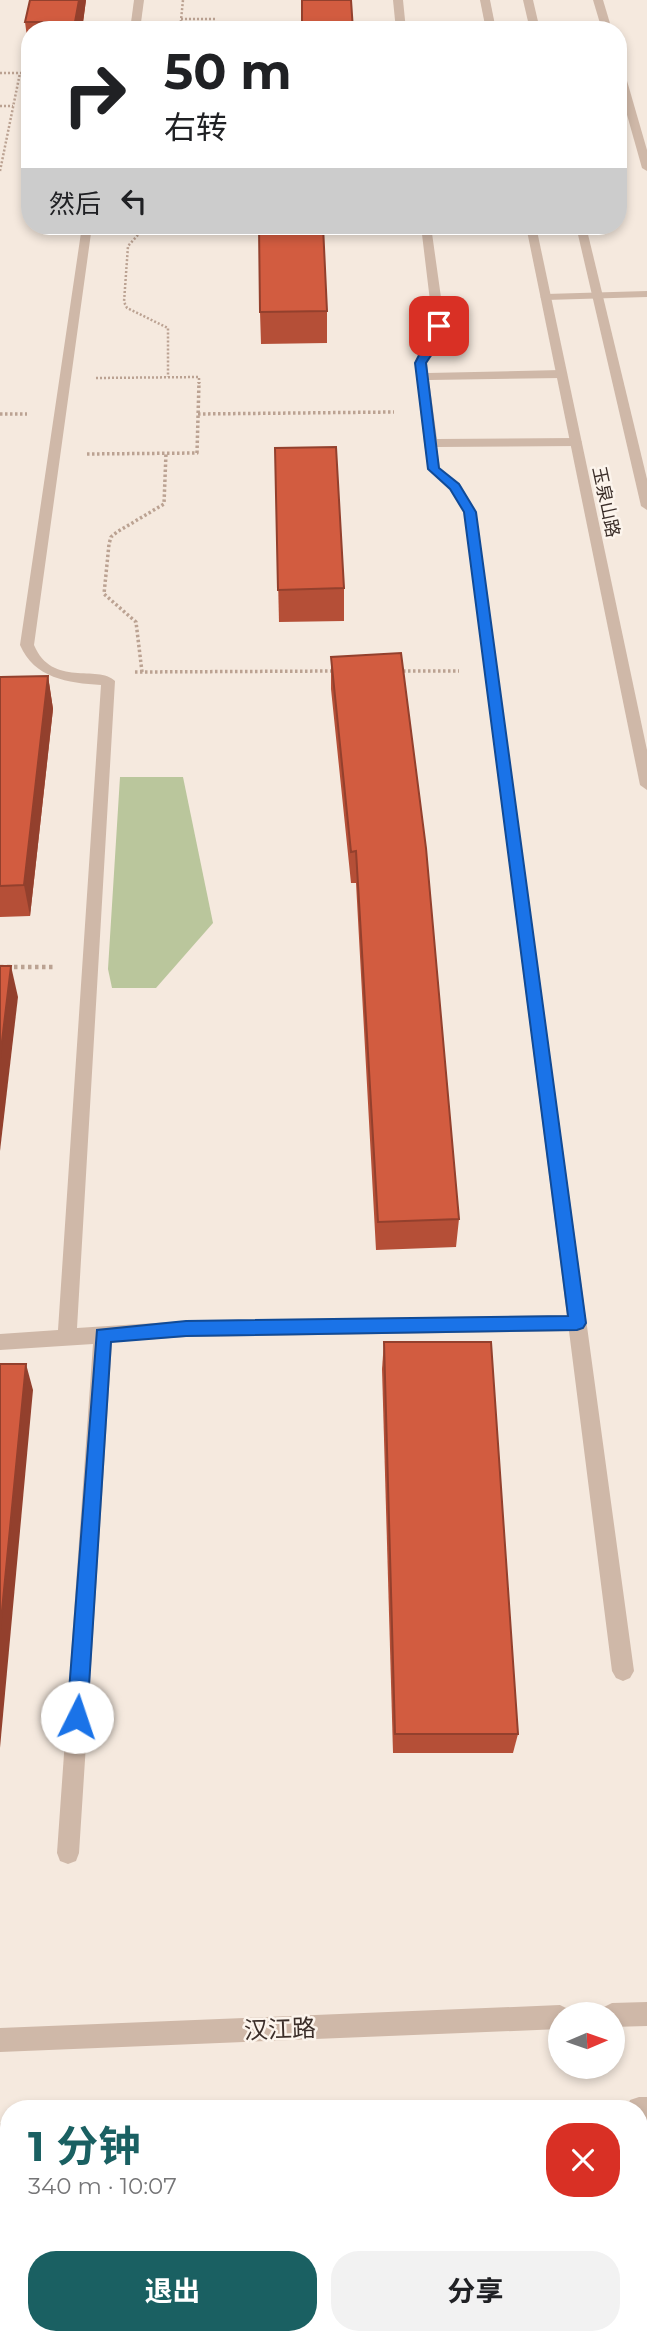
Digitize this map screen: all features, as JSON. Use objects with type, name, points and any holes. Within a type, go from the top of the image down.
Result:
[{"type":"street","points":[[136,21],[139,0]]},
{"type":"street","points":[[398,0],[400,21]]},
{"type":"street","points":[[485,0],[489,21]]},
{"type":"street","points":[[528,0],[533,21]]},
{"type":"street","points":[[598,0],[604,21]]},
{"type":"street","points":[[627,98],[647,168]]},
{"type":"street","points":[[67,1338],[108,681],[82,681],[54,670],[35,660],[27,645],[86,235]]},
{"type":"street","points":[[427,235],[439,326],[421,363],[433,469],[455,487],[470,512],[623,1671]]},
{"type":"street","name":"玉泉山路","points":[[533,235],[647,785]]},
{"type":"street","name":"玉泉山路","points":[[583,235],[647,506]]},
{"type":"street","points":[[546,297],[647,294]]},
{"type":"street","points":[[422,377],[561,374]]},
{"type":"street","points":[[430,443],[576,442]]},
{"type":"street","points":[[0,1342],[186,1329],[577,1323]]},
{"type":"street","points":[[68,1853],[103,1335]]},
{"type":"street","points":[[625,2015],[647,2014]]},
{"type":"street","name":"汉江路","points":[[0,2040],[548,2017]]},
{"type":"path","points":[[183,0],[181,19],[215,21]]},
{"type":"path","points":[[0,73],[20,73],[0,171]]},
{"type":"path","points":[[0,106],[13,106]]},
{"type":"path","points":[[138,235],[128,246],[124,302],[127,308],[168,328],[168,377]]},
{"type":"path","points":[[74,454],[197,453],[199,377],[85,378]]},
{"type":"path","points":[[198,414],[426,411]]},
{"type":"path","points":[[142,672],[136,622],[104,594],[109,544],[117,532],[164,504],[166,453]]},
{"type":"path","points":[[131,672],[337,671]]},
{"type":"path","points":[[393,671],[463,671]]},
{"type":"path","points":[[0,967],[72,967],[90,974]]},
{"type":"green space","points":[[120,777],[183,777],[213,923],[156,988],[112,988],[108,969]]},
{"type":"building","points":[[30,0],[79,0],[75,21],[25,21]]},
{"type":"building","points":[[302,0],[351,0],[352,21],[302,21]]},
{"type":"building","points":[[259,235],[323,235],[327,311],[260,312]]},
{"type":"building","points":[[336,447],[344,588],[278,590],[275,448]]},
{"type":"building","points":[[401,653],[426,848],[459,1219],[378,1222],[356,851],[351,852],[331,657]]},
{"type":"building","points":[[48,676],[24,885],[0,886],[0,677]]},
{"type":"building","points":[[0,966],[11,966],[0,1058]]},
{"type":"building","points":[[384,1342],[491,1342],[518,1734],[395,1734]]},
{"type":"building","points":[[0,1364],[26,1364],[0,1631]]},
{"type":"route","points":[[77,1717],[103,1335],[186,1329],[577,1323],[470,512],[455,487],[433,469],[421,363],[439,326]]}]
